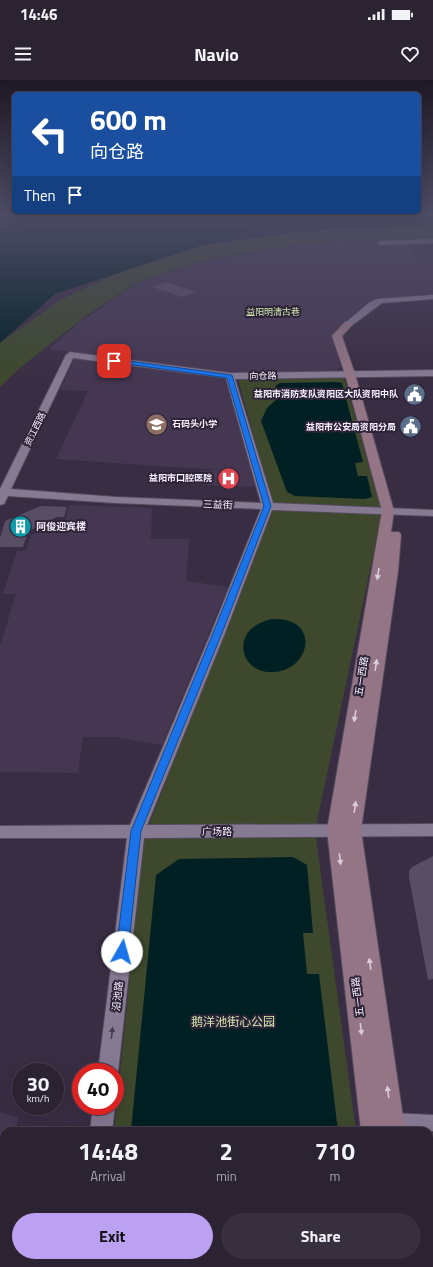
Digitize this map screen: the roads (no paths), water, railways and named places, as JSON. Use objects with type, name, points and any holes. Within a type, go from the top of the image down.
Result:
[{"type":"main road","points":[[348,324],[342,334],[392,511],[390,571],[344,830],[393,1126]]},
{"type":"main road","name":"五一西路","points":[[344,830],[373,1127]]},
{"type":"street","points":[[348,324],[372,305],[380,301],[433,298]]},
{"type":"street","name":"向仓路","points":[[70,356],[230,376],[433,373]]},
{"type":"street","name":"资江西路","points":[[1,496],[70,356]]},
{"type":"street","points":[[230,376],[268,506]]},
{"type":"street","name":"三益街","points":[[1,496],[433,513]]},
{"type":"street","name":"沿池路","points":[[109,1063],[136,831],[218,633],[268,506]]},
{"type":"street","name":"广场路","points":[[0,832],[433,830]]},
{"type":"street","points":[[101,1127],[103,1115]]},
{"type":"street","points":[[393,1126],[433,1123]]},
{"type":"place","name":"益阳市消防支队资阳区大队资阳中队","points":[[414,394]]},
{"type":"place","name":"石码头小学","points":[[156,424]]},
{"type":"place","name":"益阳市公安局资阳分局","points":[[411,427]]},
{"type":"place","name":"益阳市口腔医院","points":[[228,478]]},
{"type":"place","name":"阿俊迎宾楼","points":[[21,526]]},
{"type":"park label","name":"益阳明清古巷","points":[[273,312]]},
{"type":"park label","name":"鹅洋池街心公园","points":[[233,1022]]}]
